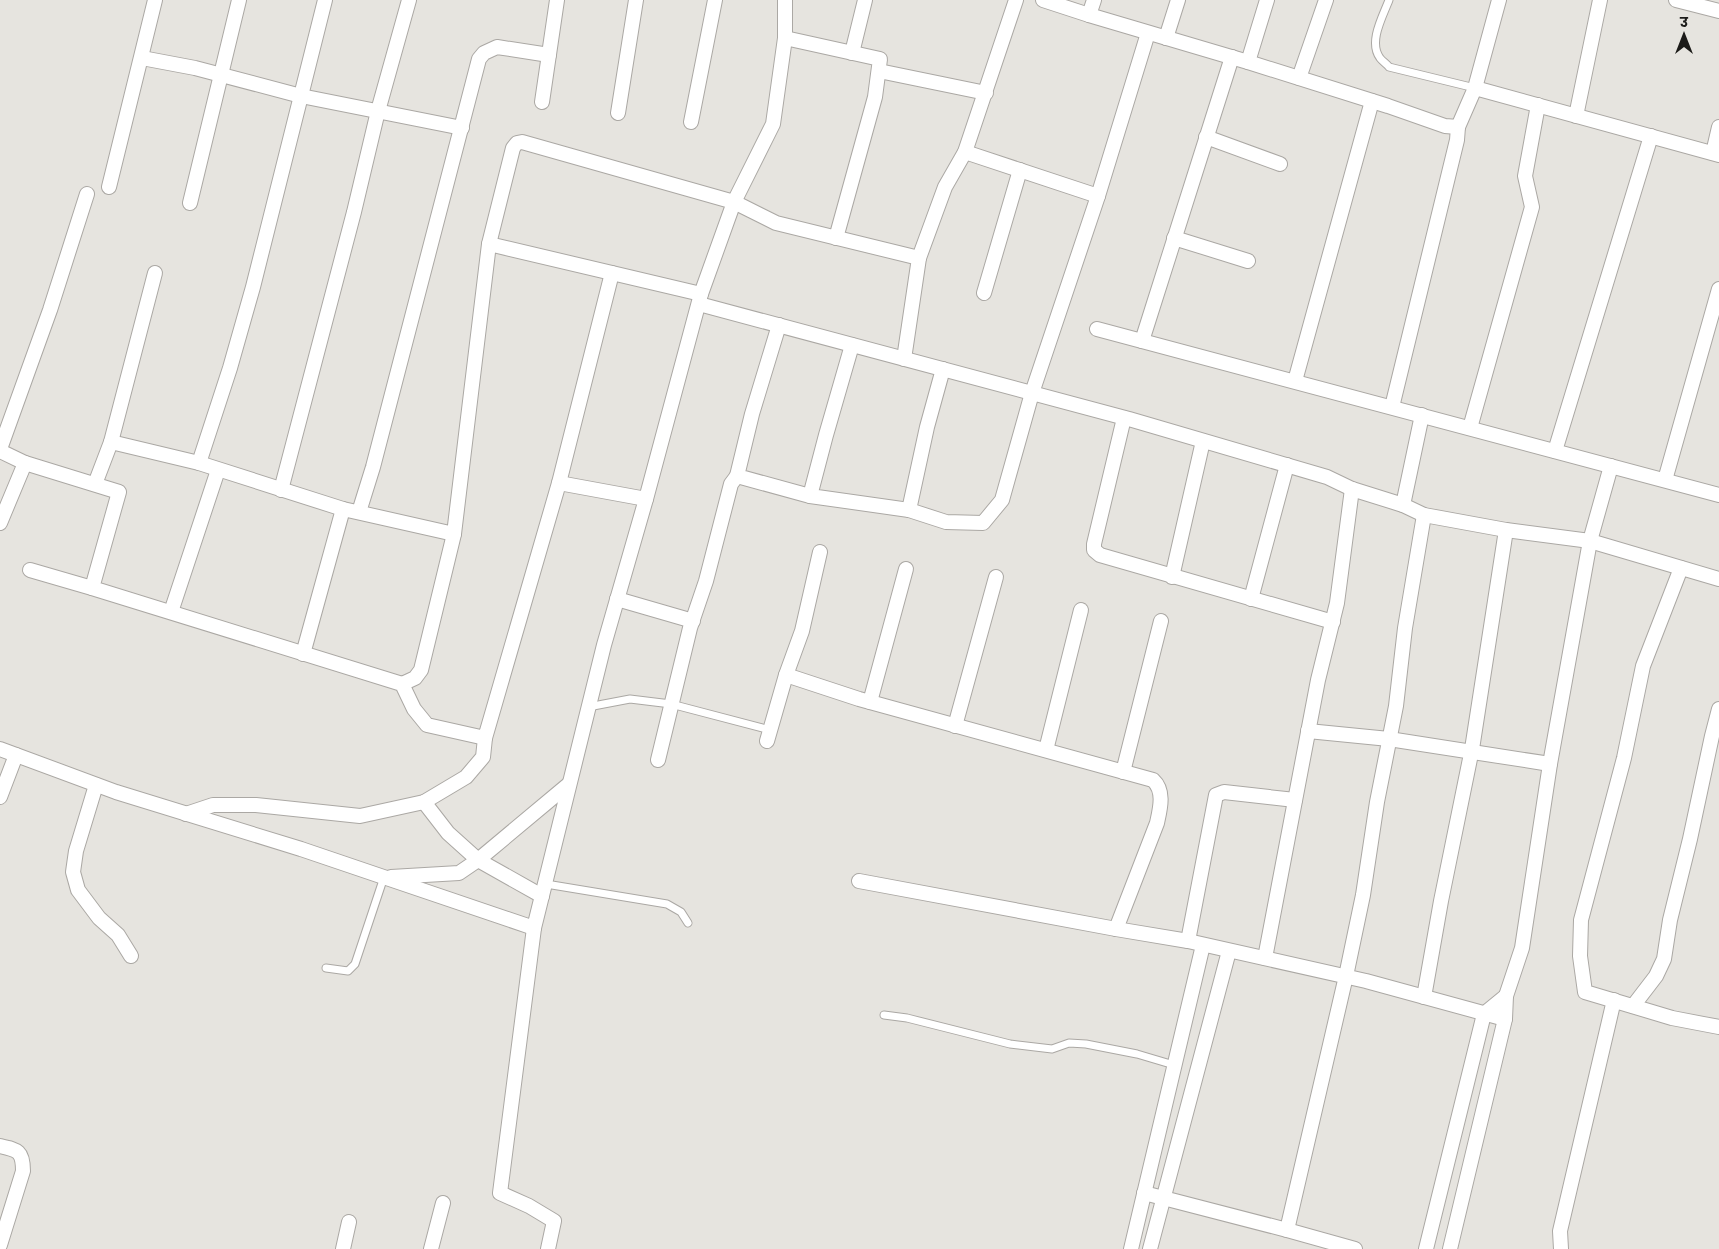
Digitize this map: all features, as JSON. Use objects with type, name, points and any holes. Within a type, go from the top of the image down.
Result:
[{"type":"street","points":[[109,187],[155,0]]},
{"type":"street","points":[[190,203],[239,0]]},
{"type":"street","points":[[199,464],[230,368],[253,287],[325,0]]},
{"type":"street","points":[[281,490],[354,212],[378,111],[409,0]]},
{"type":"street","points":[[542,102],[557,0]]},
{"type":"street","points":[[618,113],[636,0]]},
{"type":"street","points":[[691,122],[715,0]]},
{"type":"street","points":[[548,1249],[554,1221],[529,1206],[500,1193],[534,928],[588,707],[700,299],[734,202],[774,124],[785,38],[786,0]]},
{"type":"street","points":[[852,53],[864,0]]},
{"type":"street","points":[[904,359],[920,258],[945,187],[965,152],[1016,0]]},
{"type":"street","points":[[1043,0],[1248,62],[1445,126],[1458,127]]},
{"type":"street","points":[[1089,15],[1094,0]]},
{"type":"street","points":[[1166,38],[1178,0]]},
{"type":"street","points":[[1248,62],[1267,0]]},
{"type":"street","points":[[1299,78],[1326,0]]},
{"type":"street","points":[[1392,407],[1457,140],[1458,127],[1476,88],[1499,0]]},
{"type":"street","points":[[1576,116],[1600,0]]},
{"type":"street","points":[[1676,0],[1719,11]]},
{"type":"street","points":[[737,476],[810,496],[909,510],[946,522],[983,523],[1002,500],[1032,393],[1098,196],[1148,33]]},
{"type":"street","points":[[785,38],[880,59],[875,97],[836,238]]},
{"type":"street","points":[[359,512],[373,468],[479,60],[484,53],[497,47],[549,55]]},
{"type":"street","points":[[142,58],[195,68],[301,96],[462,128]]},
{"type":"street","points":[[1142,340],[1232,58]]},
{"type":"street","points":[[879,71],[986,93]]},
{"type":"street","points":[[1476,88],[1716,154],[1719,127]]},
{"type":"street","points":[[1295,381],[1372,101]]},
{"type":"street","points":[[1470,428],[1532,207],[1525,176],[1538,105]]},
{"type":"street","points":[[1555,451],[1651,136]]},
{"type":"street","points":[[1206,137],[1280,164]]},
{"type":"street","points":[[30,570],[259,638],[303,654],[402,684],[415,678],[421,670],[454,534],[488,244],[513,148],[516,143],[522,142],[734,202],[776,223],[920,258]]},
{"type":"street","points":[[965,152],[1098,196]]},
{"type":"street","points":[[984,293],[1020,170]]},
{"type":"street","points":[[87,194],[50,310],[0,450],[25,463],[119,492],[92,588]]},
{"type":"street","points":[[1174,238],[1248,261]]},
{"type":"street","points":[[488,244],[612,273],[779,325],[1124,418],[1327,478],[1352,489],[1403,505],[1424,515],[1506,530],[1590,542],[1719,580]]},
{"type":"street","points":[[95,484],[111,442],[155,273]]},
{"type":"street","points":[[186,814],[212,804],[256,805],[360,816],[424,802],[466,777],[483,757],[484,738],[559,483],[612,273]]},
{"type":"street","points":[[1665,480],[1719,289]]},
{"type":"street","points":[[658,760],[671,704],[693,621],[706,581],[730,484],[737,476],[752,414],[779,325]]},
{"type":"street","points":[[1097,328],[1719,495]]},
{"type":"street","points":[[810,496],[852,345]]},
{"type":"street","points":[[909,510],[942,369]]},
{"type":"street","points":[[1403,505],[1422,415]]},
{"type":"street","points":[[1124,418],[1094,544],[1094,550],[1100,556],[1333,622]]},
{"type":"street","points":[[1172,577],[1203,441]]},
{"type":"street","points":[[111,442],[199,464],[344,509],[454,534]]},
{"type":"street","points":[[0,523],[25,463]]},
{"type":"street","points":[[1251,599],[1287,466]]},
{"type":"street","points":[[1450,1249],[1505,1019],[1506,996],[1522,948],[1550,764],[1590,542],[1611,466]]},
{"type":"street","points":[[171,612],[218,470]]},
{"type":"street","points":[[559,483],[646,499]]},
{"type":"street","points":[[1265,958],[1308,731],[1337,603],[1352,489]]},
{"type":"street","points":[[303,654],[344,509]]},
{"type":"street","points":[[1287,1230],[1346,976],[1363,894],[1377,802],[1396,706],[1405,628],[1424,515]]},
{"type":"street","points":[[1424,997],[1471,752],[1506,530]]},
{"type":"street","points":[[768,735],[786,675],[802,631],[820,552]]},
{"type":"street","points":[[1680,568],[1643,666],[1624,758],[1581,920],[1580,956],[1585,992],[1672,1018],[1719,1027]]},
{"type":"street","points":[[870,702],[906,569]]},
{"type":"street","points":[[955,726],[996,577]]},
{"type":"street","points":[[617,599],[693,621]]},
{"type":"street","points":[[1046,750],[1081,610]]},
{"type":"street","points":[[1123,772],[1161,621]]},
{"type":"street","points":[[786,675],[870,702],[1153,780],[1159,786],[1160,810],[1157,823],[1116,930]]},
{"type":"street","points":[[402,684],[414,709],[427,725],[484,738]]},
{"type":"street","points":[[1633,1006],[1656,976],[1664,960],[1670,920],[1719,709]]},
{"type":"street","points":[[1308,731],[1389,739],[1550,764]]},
{"type":"street","points":[[0,750],[96,785],[301,849],[534,928]]},
{"type":"street","points":[[0,797],[16,755]]},
{"type":"street","points":[[384,877],[459,873],[478,860],[569,784]]},
{"type":"street","points":[[96,785],[76,851],[73,872],[78,890],[99,918],[118,936],[131,956]]},
{"type":"street","points":[[1188,941],[1216,795],[1224,792],[1295,800]]},
{"type":"street","points":[[424,802],[448,832],[478,860],[544,890]]},
{"type":"street","points":[[858,881],[1116,930],[1188,941],[1346,976],[1505,1019]]},
{"type":"street","points":[[1131,1249],[1203,945]]},
{"type":"street","points":[[1150,1249],[1230,951]]},
{"type":"street","points":[[1426,1249],[1484,1014],[1506,996]]},
{"type":"street","points":[[1561,1249],[1560,1231],[1614,1000]]},
{"type":"street","points":[[0,1146],[14,1149],[21,1154],[23,1160],[23,1171],[0,1245]]},
{"type":"street","points":[[1144,1193],[1354,1249]]},
{"type":"street","points":[[432,1249],[443,1203]]},
{"type":"street","points":[[342,1249],[349,1222]]},
{"type":"lane","points":[[1389,0],[1376,36],[1376,48],[1380,58],[1389,67],[1476,88]]},
{"type":"lane","points":[[588,707],[630,699],[671,704],[768,735]]},
{"type":"lane","points":[[326,968],[348,971],[355,964],[384,877]]},
{"type":"lane","points":[[544,890],[667,904],[681,912],[688,923]]},
{"type":"lane","points":[[884,1015],[907,1018],[1010,1044],[1052,1049],[1069,1044],[1086,1044],[1137,1054],[1174,1065]]}]
